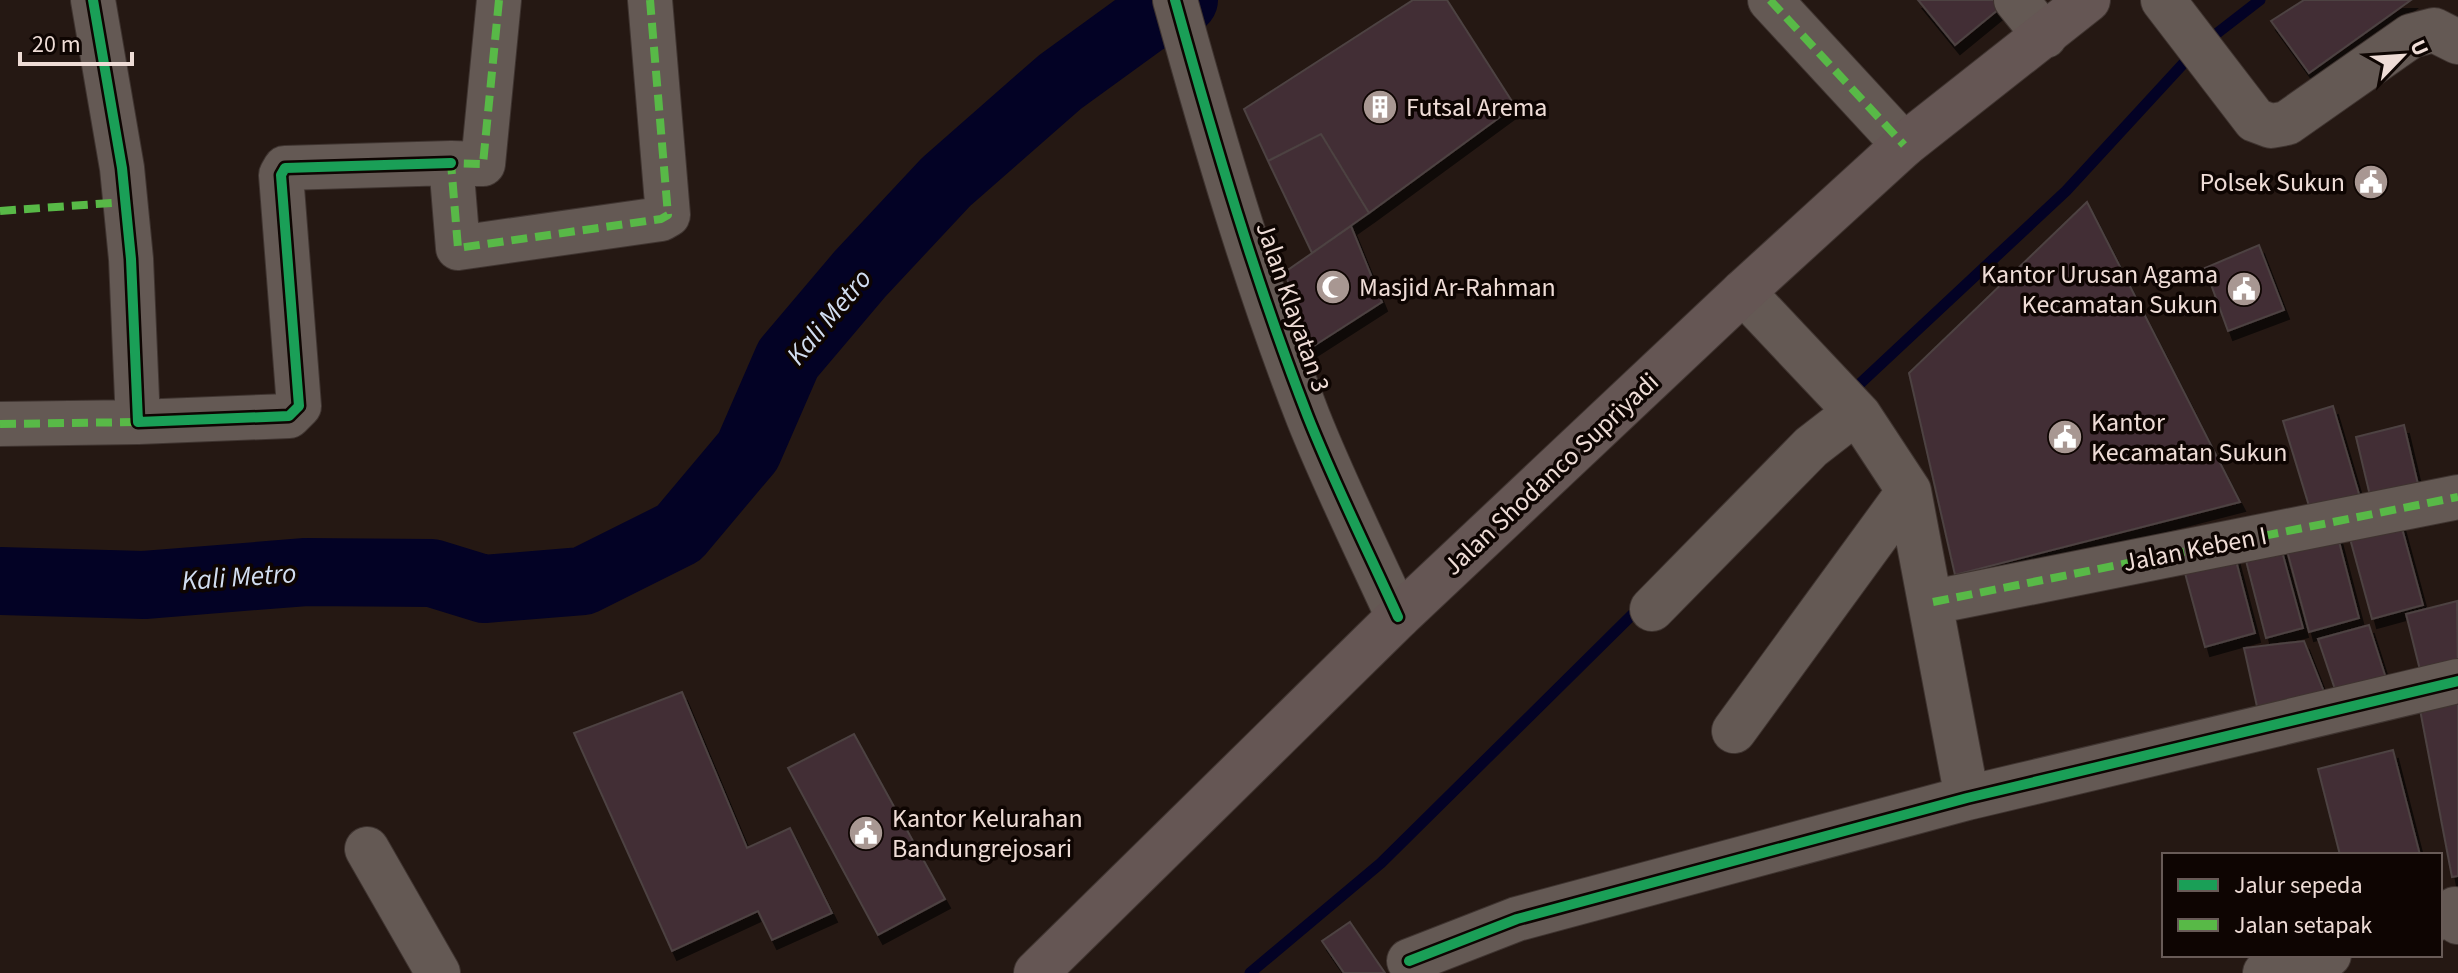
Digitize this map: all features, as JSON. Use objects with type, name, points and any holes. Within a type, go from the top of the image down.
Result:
[{"type":"main road","name":"Jalan Shodanco Supriyadi","points":[[1036,973],[1398,617],[1743,292],[1904,145],[2088,0]]},
{"type":"street","points":[[93,0],[122,168],[131,259],[138,422]]},
{"type":"street","points":[[0,424],[289,416],[299,406],[281,175],[285,168],[483,164],[499,0]]},
{"type":"street","points":[[451,163],[458,248],[661,219],[668,215],[650,0]]},
{"type":"street","name":"Jalan Klayatan 3","points":[[1175,0],[1215,142],[1272,319],[1309,420],[1398,617]]},
{"type":"street","points":[[1770,0],[1904,145]]},
{"type":"street","points":[[2016,0],[2045,36]]},
{"type":"street","points":[[2173,13],[2255,120],[2271,126],[2287,123],[2411,36],[2434,30],[2458,42]]},
{"type":"street","points":[[1743,292],[1856,413],[1909,491],[1933,602],[1967,798]]},
{"type":"street","points":[[1652,609],[1811,447],[1856,413]]},
{"type":"street","points":[[1734,731],[1909,491]]},
{"type":"street","name":"Jalan Keben I","points":[[1933,602],[2458,497]]},
{"type":"street","points":[[1409,961],[1517,919],[1967,798],[2458,681]]},
{"type":"street","points":[[367,849],[438,973]]},
{"type":"street","points":[[2265,973],[2322,957]]},
{"type":"building","name":"Futsal Arema","points":[[1413,0],[1447,0],[1515,106],[1369,213],[1321,134],[1268,161],[1244,109]]},
{"type":"building","points":[[1918,0],[2010,0],[1955,45]]},
{"type":"building","points":[[2304,0],[2411,0],[2309,73],[2271,21]]},
{"type":"building","points":[[1321,134],[1369,213],[1312,253],[1268,161]]},
{"type":"building","name":"Kantor Kecamatan Sukun","points":[[2087,202],[2240,502],[1955,575],[1909,373]]},
{"type":"building","name":"Masjid Ar-Rahman","points":[[1351,226],[1382,302],[1309,349],[1285,272]]},
{"type":"building","name":"Kantor Urusan Agama Kecamatan Sukun","points":[[2259,245],[2284,310],[2228,331],[2205,268]]},
{"type":"building","points":[[2333,406],[2362,504],[2313,519],[2283,421]]},
{"type":"building","points":[[2404,425],[2421,497],[2373,508],[2356,437]]},
{"type":"building","points":[[2400,521],[2423,605],[2372,619],[2349,535]]},
{"type":"building","points":[[2337,534],[2359,618],[2309,632],[2286,547]]},
{"type":"building","points":[[2280,544],[2303,628],[2266,638],[2244,553]]},
{"type":"building","points":[[2233,549],[2255,633],[2205,647],[2182,562]]},
{"type":"building","points":[[2457,601],[2458,676],[2423,682],[2406,614]]},
{"type":"building","points":[[2369,625],[2391,694],[2340,704],[2318,639]]},
{"type":"building","points":[[2304,641],[2328,702],[2260,720],[2244,648]]},
{"type":"building","points":[[2458,687],[2458,876],[2452,877],[2417,694]]},
{"type":"building","points":[[682,692],[747,848],[790,828],[832,913],[772,940],[758,911],[672,951],[574,733]]},
{"type":"building","name":"Kantor Kelurahan Bandungrejosari","points":[[854,734],[945,899],[878,935],[788,768]]},
{"type":"building","points":[[2393,750],[2419,853],[2339,853],[2318,769]]},
{"type":"building","points":[[1350,922],[1385,973],[1344,973],[1322,941]]},
{"type":"waterway","name":"Kali Metro","points":[[0,581],[144,585],[306,572],[432,573],[484,589],[583,581],[679,533],[748,451],[788,359],[860,274],[946,182],[1060,82],[1144,21],[1184,0]]},
{"type":"waterway","points":[[2207,41],[2260,0]]},
{"type":"waterway","points":[[1851,392],[2066,191],[2194,52]]},
{"type":"waterway","points":[[1250,973],[1381,863],[1640,607]]},
{"type":"marked path","points":[[499,0],[483,164],[451,163],[458,248],[661,219],[668,215],[650,0]]},
{"type":"marked path","points":[[1770,0],[1904,145]]},
{"type":"marked path","points":[[0,211],[125,202]]},
{"type":"marked path","points":[[0,424],[138,422]]},
{"type":"marked path","points":[[1933,602],[2458,497]]},
{"type":"cycle path","points":[[93,0],[122,168],[131,259],[138,422],[289,416],[299,406],[281,175],[285,168],[451,163]]},
{"type":"cycle path","points":[[1175,0],[1236,210],[1270,314],[1329,468],[1398,617]]},
{"type":"cycle path","points":[[1409,961],[1517,919],[1967,798],[2458,681]]},
{"type":"place","name":"Futsal Arema","points":[[1380,107]]},
{"type":"place","name":"Polsek Sukun","points":[[2371,182]]},
{"type":"place","name":"Masjid Ar-Rahman","points":[[1333,287]]},
{"type":"place","name":"Kantor Urusan Agama Kecamatan Sukun","points":[[2244,289]]},
{"type":"place","name":"Kantor Kecamatan Sukun","points":[[2065,437]]},
{"type":"place","name":"Kantor Kelurahan Bandungrejosari","points":[[866,833]]}]
